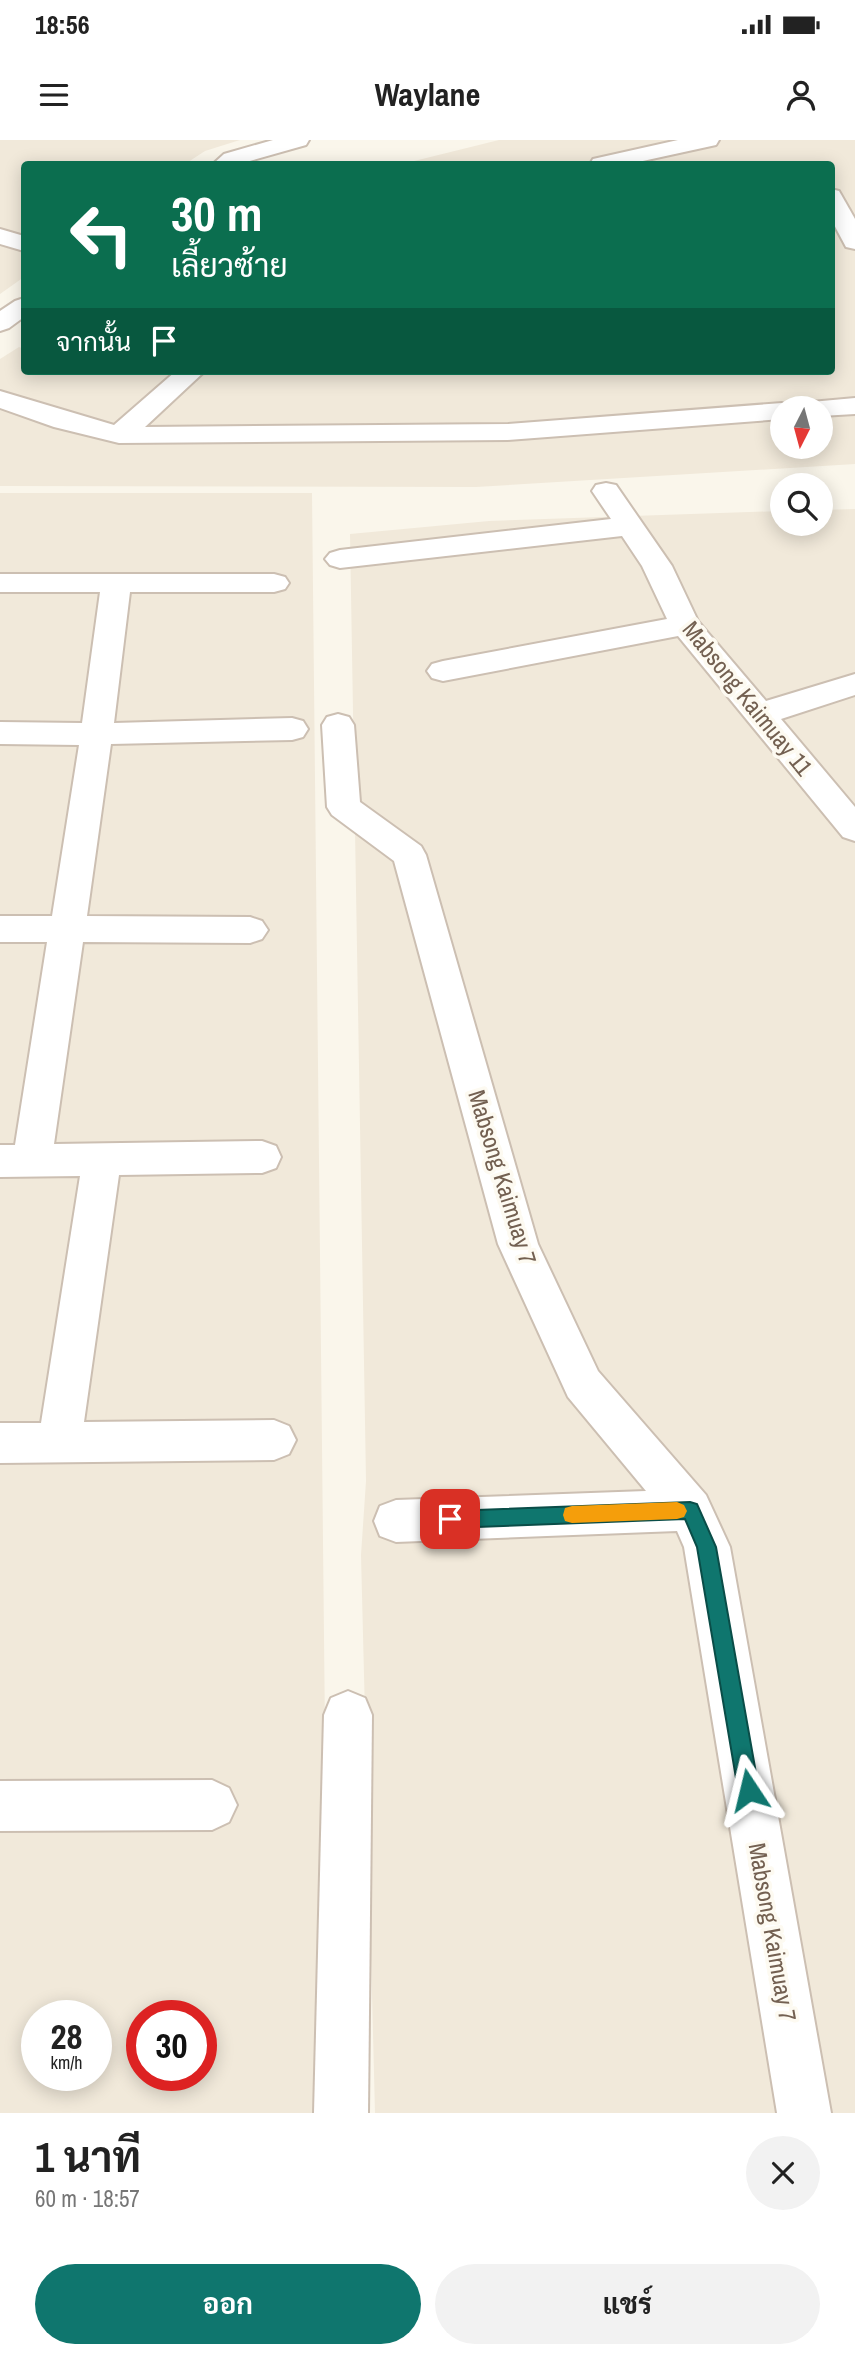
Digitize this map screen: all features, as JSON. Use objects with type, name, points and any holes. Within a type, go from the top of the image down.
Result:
[{"type":"street","points":[[229,161],[298,140]]},
{"type":"street","points":[[614,161],[708,140]]},
{"type":"street","points":[[836,199],[855,242]]},
{"type":"street","points":[[0,236],[21,243]]},
{"type":"street","points":[[0,323],[21,308]]},
{"type":"street","points":[[119,435],[187,375]]},
{"type":"street","points":[[0,398],[64,421],[119,435],[508,432],[770,412]]},
{"type":"street","points":[[833,407],[855,406]]},
{"type":"street","name":"Mabsong Kaimuay 11","points":[[606,491],[657,566],[685,625],[855,829]]},
{"type":"street","points":[[340,559],[630,526]]},
{"type":"street","points":[[0,583],[274,583]]},
{"type":"street","points":[[116,583],[98,734],[66,929],[16,1161],[262,1157]]},
{"type":"street","points":[[443,671],[685,625]]},
{"type":"street","points":[[761,714],[855,684]]},
{"type":"street","name":"Mabsong Kaimuay 7","points":[[338,725],[344,807],[409,855],[518,1244],[583,1384],[690,1510],[707,1547],[804,2113]]},
{"type":"street","points":[[0,733],[98,734],[292,729]]},
{"type":"street","points":[[0,929],[250,930]]},
{"type":"street","points":[[60,1444],[103,1159]]},
{"type":"street","points":[[0,1443],[274,1440]]},
{"type":"street","points":[[396,1521],[690,1510]]},
{"type":"street","points":[[341,2113],[348,1715]]},
{"type":"street","points":[[0,1806],[212,1805]]},
{"type":"shaded area","points":[[0,140],[240,140],[205,151],[190,161],[21,161],[21,279],[0,294]]},
{"type":"shaded area","points":[[499,140],[855,140],[855,464],[476,487],[0,486],[0,359],[21,348],[21,375],[835,375],[835,161],[414,161]]},
{"type":"shaded area","points":[[0,493],[312,493],[329,2113],[0,2113]]},
{"type":"shaded area","points":[[855,509],[855,2113],[375,2113],[361,1555],[366,1481],[350,534],[489,521],[770,511],[770,536],[833,536],[833,510]]},
{"type":"slow traffic","points":[[572,1515],[677,1511]]},
{"type":"route","points":[[450,1519],[690,1510],[707,1547],[749,1790]]}]
